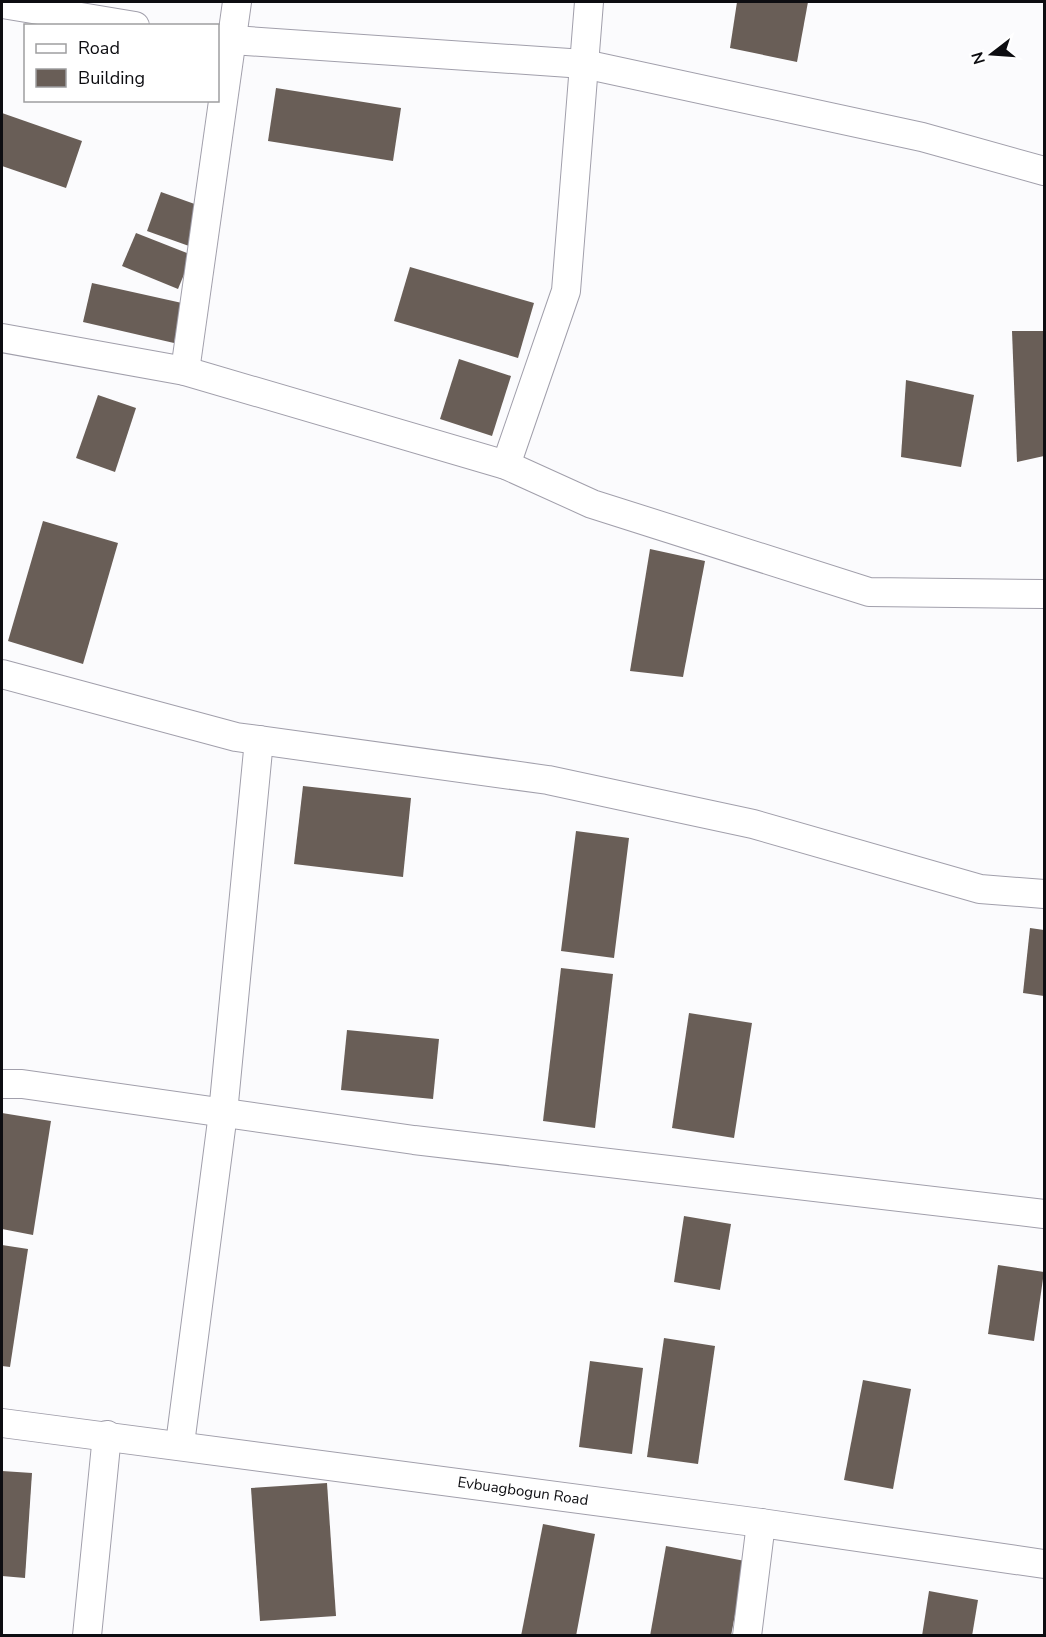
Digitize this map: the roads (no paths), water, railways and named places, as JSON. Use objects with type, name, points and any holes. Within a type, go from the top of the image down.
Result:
[{"type":"street","points":[[219,82],[224,40],[237,2]]},
{"type":"street","points":[[506,465],[566,291],[589,2]]},
{"type":"street","points":[[2,4],[123,24]]},
{"type":"street","points":[[224,40],[584,64],[922,137],[1044,171]]},
{"type":"street","points":[[185,371],[217,102]]},
{"type":"street","points":[[2,338],[185,371],[506,465],[592,504],[869,592],[1044,594]]},
{"type":"street","points":[[2,674],[236,737],[548,780],[753,824],[980,889],[1044,894]]},
{"type":"street","points":[[180,1444],[223,1113],[259,740]]},
{"type":"street","points":[[2,1084],[22,1084],[426,1141],[1044,1214]]},
{"type":"street","name":"Evbuagbogun Road","points":[[2,1423],[180,1444],[1044,1564]]},
{"type":"street","points":[[87,1635],[107,1435]]},
{"type":"street","points":[[747,1635],[761,1523]]}]
